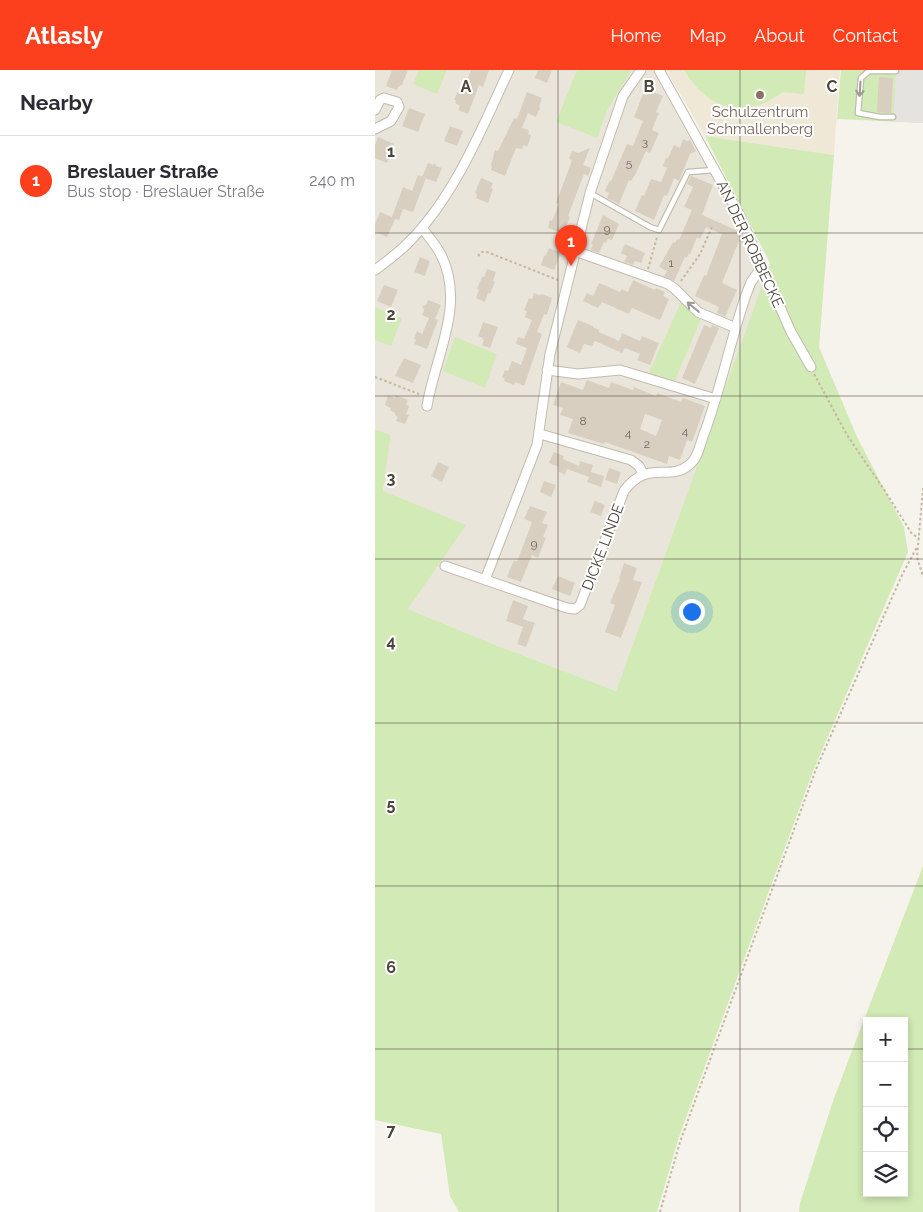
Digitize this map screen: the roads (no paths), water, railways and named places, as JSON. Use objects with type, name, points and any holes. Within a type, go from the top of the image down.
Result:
[{"type":"street","points":[[375,270],[407,244],[421,228],[465,163],[509,70]]},
{"type":"street","points":[[485,580],[537,445],[547,370],[590,193],[623,96],[641,70]]},
{"type":"street","name":"AN DER ROBBECKE","points":[[659,70],[749,234],[791,332],[811,367]]},
{"type":"street","points":[[375,110],[379,100],[384,98],[397,102],[399,107],[391,121],[375,129]]},
{"type":"street","points":[[421,228],[441,254],[447,268],[451,290],[448,329],[428,402]]},
{"type":"street","points":[[575,252],[668,284],[698,312],[736,328]]},
{"type":"street","points":[[539,434],[631,460],[639,466],[643,474],[684,469],[691,464],[695,459],[717,400],[748,288],[762,267]]},
{"type":"street","points":[[547,370],[578,374],[620,370],[717,400]]},
{"type":"street","name":"DICKE LINDE","points":[[445,566],[567,608],[575,609],[583,600],[624,491],[632,481],[643,474]]},
{"type":"lane","points":[[893,117],[858,113],[861,78],[869,71],[896,71]]},
{"type":"lane","points":[[590,193],[650,228],[659,230],[688,172],[715,170]]},
{"type":"place","name":"Schulzentrum Schmallenberg","points":[[760,95]]},
{"type":"place","name":"Breslauer Straße","points":[[571,266]]}]
